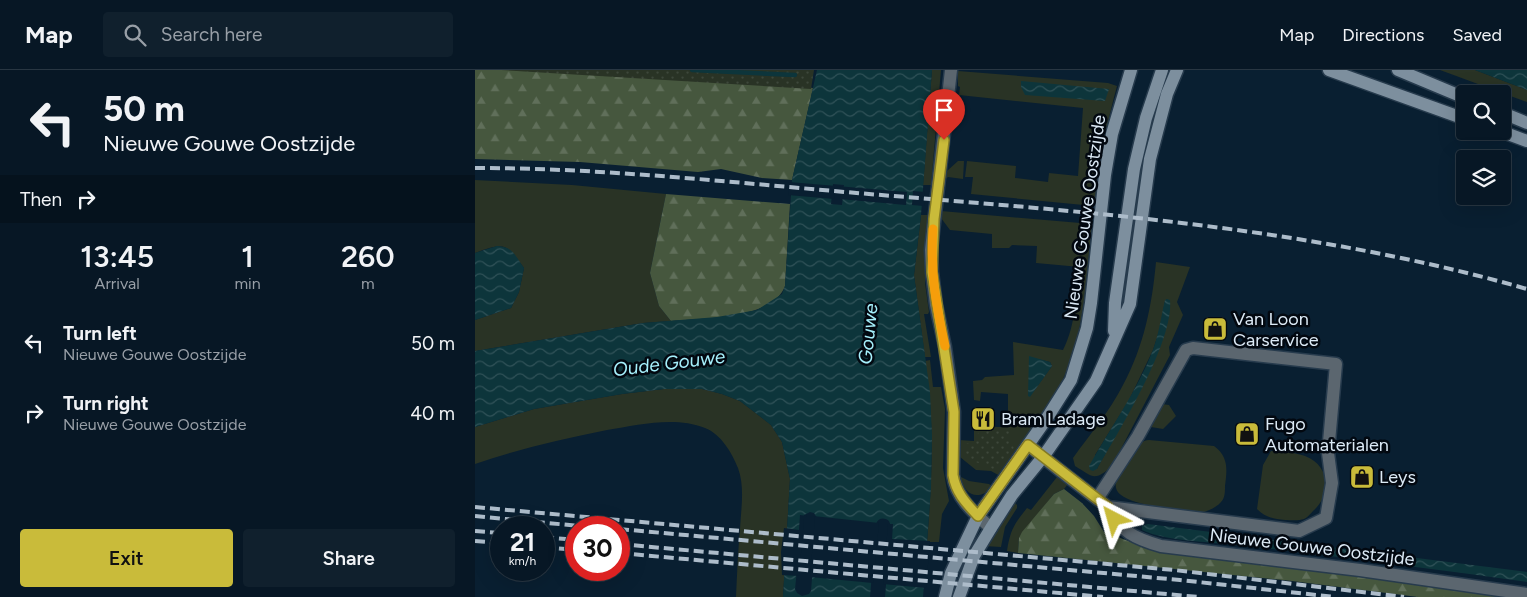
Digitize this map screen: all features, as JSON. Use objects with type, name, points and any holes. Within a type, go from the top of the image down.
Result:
[{"type":"main road","name":"Nieuwe Gouwe Oostzijde","points":[[945,597],[951,573],[978,516],[1047,418],[1071,380],[1087,328],[1105,175],[1112,134],[1131,70]]},
{"type":"main road","points":[[1114,338],[1115,303],[1134,170],[1146,118],[1162,70]]},
{"type":"main road","points":[[959,597],[974,556],[991,528],[1012,495],[1043,457],[1095,381],[1130,304],[1151,159],[1167,94],[1177,70]]},
{"type":"main road","points":[[1329,70],[1456,115]]},
{"type":"main road","points":[[1397,70],[1456,94]]},
{"type":"main road","points":[[1511,117],[1527,123]]},
{"type":"main road","points":[[1511,135],[1527,141]]},
{"type":"street","points":[[951,70],[934,219],[932,272],[954,412],[954,485],[959,494],[991,528]]},
{"type":"street","name":"Nieuwe Gouwe Oostzijde","points":[[1097,499],[1137,436],[1186,350],[1193,348],[1336,364],[1328,453],[1332,483],[1326,518],[1299,531],[1108,507]]},
{"type":"street","name":"Nieuwe Gouwe Oostzijde","points":[[1028,445],[1108,507],[1114,519],[1125,530],[1140,540],[1161,546],[1360,570],[1527,594]]},
{"type":"shaded area","points":[[501,70],[814,70],[811,89]]},
{"type":"shaded area","points":[[932,70],[941,70],[931,185],[923,185]]},
{"type":"shaded area","points":[[1440,70],[1475,70],[1527,90],[1527,102],[1511,96],[1511,85],[1481,85]]},
{"type":"shaded area","points":[[958,71],[1108,83],[1117,86],[1103,146],[1094,206],[971,194],[973,177],[965,177],[967,161],[1016,166],[1015,178],[1048,182],[1049,173],[1078,176],[1083,108],[959,95]]},
{"type":"shaded area","points":[[958,161],[964,161],[963,179],[948,177],[942,182],[947,171]]},
{"type":"shaded area","points":[[475,180],[572,185],[666,194],[650,273],[659,306],[671,321],[643,323],[475,351],[475,320],[511,308],[519,292],[524,268],[513,254],[504,247],[493,247],[475,253]]},
{"type":"shaded area","points":[[941,211],[1092,224],[1084,303],[1077,341],[1068,367],[1059,389],[1000,476],[991,471],[976,470],[960,457],[959,440],[974,441],[974,430],[983,429],[984,427],[1008,427],[1008,394],[981,392],[980,401],[974,400],[973,381],[982,380],[985,377],[1014,375],[1013,342],[1063,350],[1071,330],[1080,267],[1036,263],[1037,246],[1012,245],[1009,248],[992,248],[992,234],[950,230],[941,218]],"holes":[[[1029,357],[1050,362],[1052,366],[1030,396]]]},
{"type":"shaded area","points":[[921,215],[928,215],[925,283],[929,312],[924,314],[931,357],[925,357],[914,275]]},
{"type":"shaded area","points":[[1156,262],[1190,267],[1177,302],[1183,315],[1169,347],[1170,355],[1112,466],[1101,474],[1093,476],[1075,466],[1073,458],[1118,395],[1130,370],[1146,325]],"holes":[[[1167,299],[1169,312],[1165,331],[1156,356],[1130,410],[1097,469],[1095,455],[1129,400],[1153,350]]]},
{"type":"shaded area","points":[[930,360],[933,387],[941,387],[945,409],[943,468],[949,501],[942,514],[939,542],[927,542],[932,451],[925,361]]},
{"type":"shaded area","points":[[664,389],[702,389],[740,401],[771,425],[782,442],[790,479],[783,597],[736,597],[742,498],[740,475],[736,462],[721,439],[705,428],[693,424],[669,422],[631,426],[590,433],[475,464],[475,427],[534,409]]},
{"type":"shaded area","points":[[1162,404],[1169,405],[1176,416],[1163,429],[1151,427],[1150,424]]},
{"type":"shaded area","points":[[1009,431],[1014,449],[998,471],[966,458],[965,444],[976,442],[978,433]]},
{"type":"shaded area","points":[[1149,440],[1214,446],[1219,450],[1226,464],[1225,493],[1221,502],[1204,512],[1170,509],[1141,503],[1120,494],[1116,488],[1118,475],[1135,448]]},
{"type":"shaded area","points":[[1271,451],[1305,456],[1313,460],[1324,473],[1325,489],[1323,497],[1309,516],[1302,520],[1277,519],[1266,516],[1257,509],[1263,465]]},
{"type":"shaded area","points":[[959,476],[969,481],[989,484],[993,487],[982,494],[972,494],[965,488]]},
{"type":"shaded area","points":[[1057,477],[1068,484],[1064,489],[1054,494],[1019,538],[1018,553],[1007,551],[1011,533],[1019,519],[1027,508],[1031,510]]},
{"type":"shaded area","points":[[1013,501],[1017,508],[1005,527],[1001,547],[984,546]]},
{"type":"green space","points":[[475,70],[551,70],[813,88],[792,180],[762,178],[721,169],[698,172],[580,162],[475,159]]},
{"type":"green space","points":[[666,194],[790,204],[785,286],[778,297],[752,311],[735,315],[671,321],[659,306],[650,273]]},
{"type":"green space","points":[[1064,489],[1082,503],[1094,516],[1104,532],[1142,546],[1352,571],[1519,597],[1418,597],[1292,581],[1018,553],[1019,538],[1022,532],[1054,494]]},
{"type":"water","points":[[817,70],[932,70],[921,215],[914,275],[930,392],[932,435],[931,488],[923,597],[885,597],[891,526],[889,521],[880,519],[876,524],[870,597],[783,597],[790,479],[782,442],[771,425],[740,401],[722,394],[702,389],[664,389],[622,394],[534,409],[475,427],[475,351],[643,323],[717,317],[757,310],[782,294],[785,286],[792,180]],"holes":[[[833,184],[844,185],[842,205],[831,204]],[[810,512],[814,513],[817,518],[811,591],[809,594],[802,596],[795,589],[802,519],[804,515]]]},
{"type":"water","points":[[1475,70],[1527,70],[1527,90]]},
{"type":"water","points":[[1021,81],[1109,89],[1105,101],[1025,95],[1021,87]]},
{"type":"water","points":[[497,246],[511,250],[524,268],[519,292],[511,308],[475,320],[475,253]]},
{"type":"water","points":[[1165,300],[1170,300],[1169,318],[1154,362],[1131,410],[1097,469],[1090,470],[1089,466],[1147,365],[1155,344]]},
{"type":"water","points":[[1029,356],[1050,362],[1052,366],[1030,397],[1028,396]]},
{"type":"water","points":[[1148,524],[1527,572],[1527,582],[1317,554],[1178,539],[1142,530],[1142,526]]},
{"type":"pier","points":[[789,182],[907,192],[906,205],[840,199],[841,187],[835,187],[834,199],[788,195]]},
{"type":"pier","points":[[913,191],[925,192],[924,206],[912,205]]},
{"type":"pier","points":[[800,515],[807,516],[804,519],[799,576],[782,575],[781,552],[784,528],[799,530]]},
{"type":"pier","points":[[813,516],[879,523],[873,583],[810,577],[815,518]]},
{"type":"pier","points":[[888,524],[893,524],[892,539],[930,541],[926,588],[883,584]]},
{"type":"waterway","points":[[692,70],[795,75]]},
{"type":"railway","points":[[475,168],[583,171],[691,178],[1141,218],[1297,239],[1374,253],[1451,269],[1527,289]]},
{"type":"railway","points":[[475,507],[1174,570],[1404,597]]},
{"type":"railway","points":[[475,516],[565,525]]},
{"type":"railway","points":[[630,530],[1180,580],[1335,597]]},
{"type":"railway","points":[[475,531],[490,532]]},
{"type":"railway","points":[[555,538],[565,539]]},
{"type":"railway","points":[[475,541],[490,542]]},
{"type":"railway","points":[[630,545],[1199,597]]},
{"type":"railway","points":[[555,548],[565,549]]},
{"type":"railway","points":[[630,554],[1103,597]]},
{"type":"slow traffic","points":[[933,229],[931,250],[932,272],[936,305],[945,346]]},
{"type":"place","name":"Van Loon Carservice","points":[[1215,329]]},
{"type":"place","name":"Bram Ladage","points":[[983,419]]},
{"type":"place","name":"Fugo Automaterialen","points":[[1247,434]]},
{"type":"place","name":"Leys","points":[[1362,477]]},
{"type":"route","points":[[944,140],[931,250],[936,305],[945,347],[954,412],[954,485],[967,505],[978,516],[1028,445],[1108,507],[1114,519]]},
{"type":"water label","name":"Gouwe","points":[[868,334]]},
{"type":"water label","name":"Oude Gouwe","points":[[669,363]]}]
